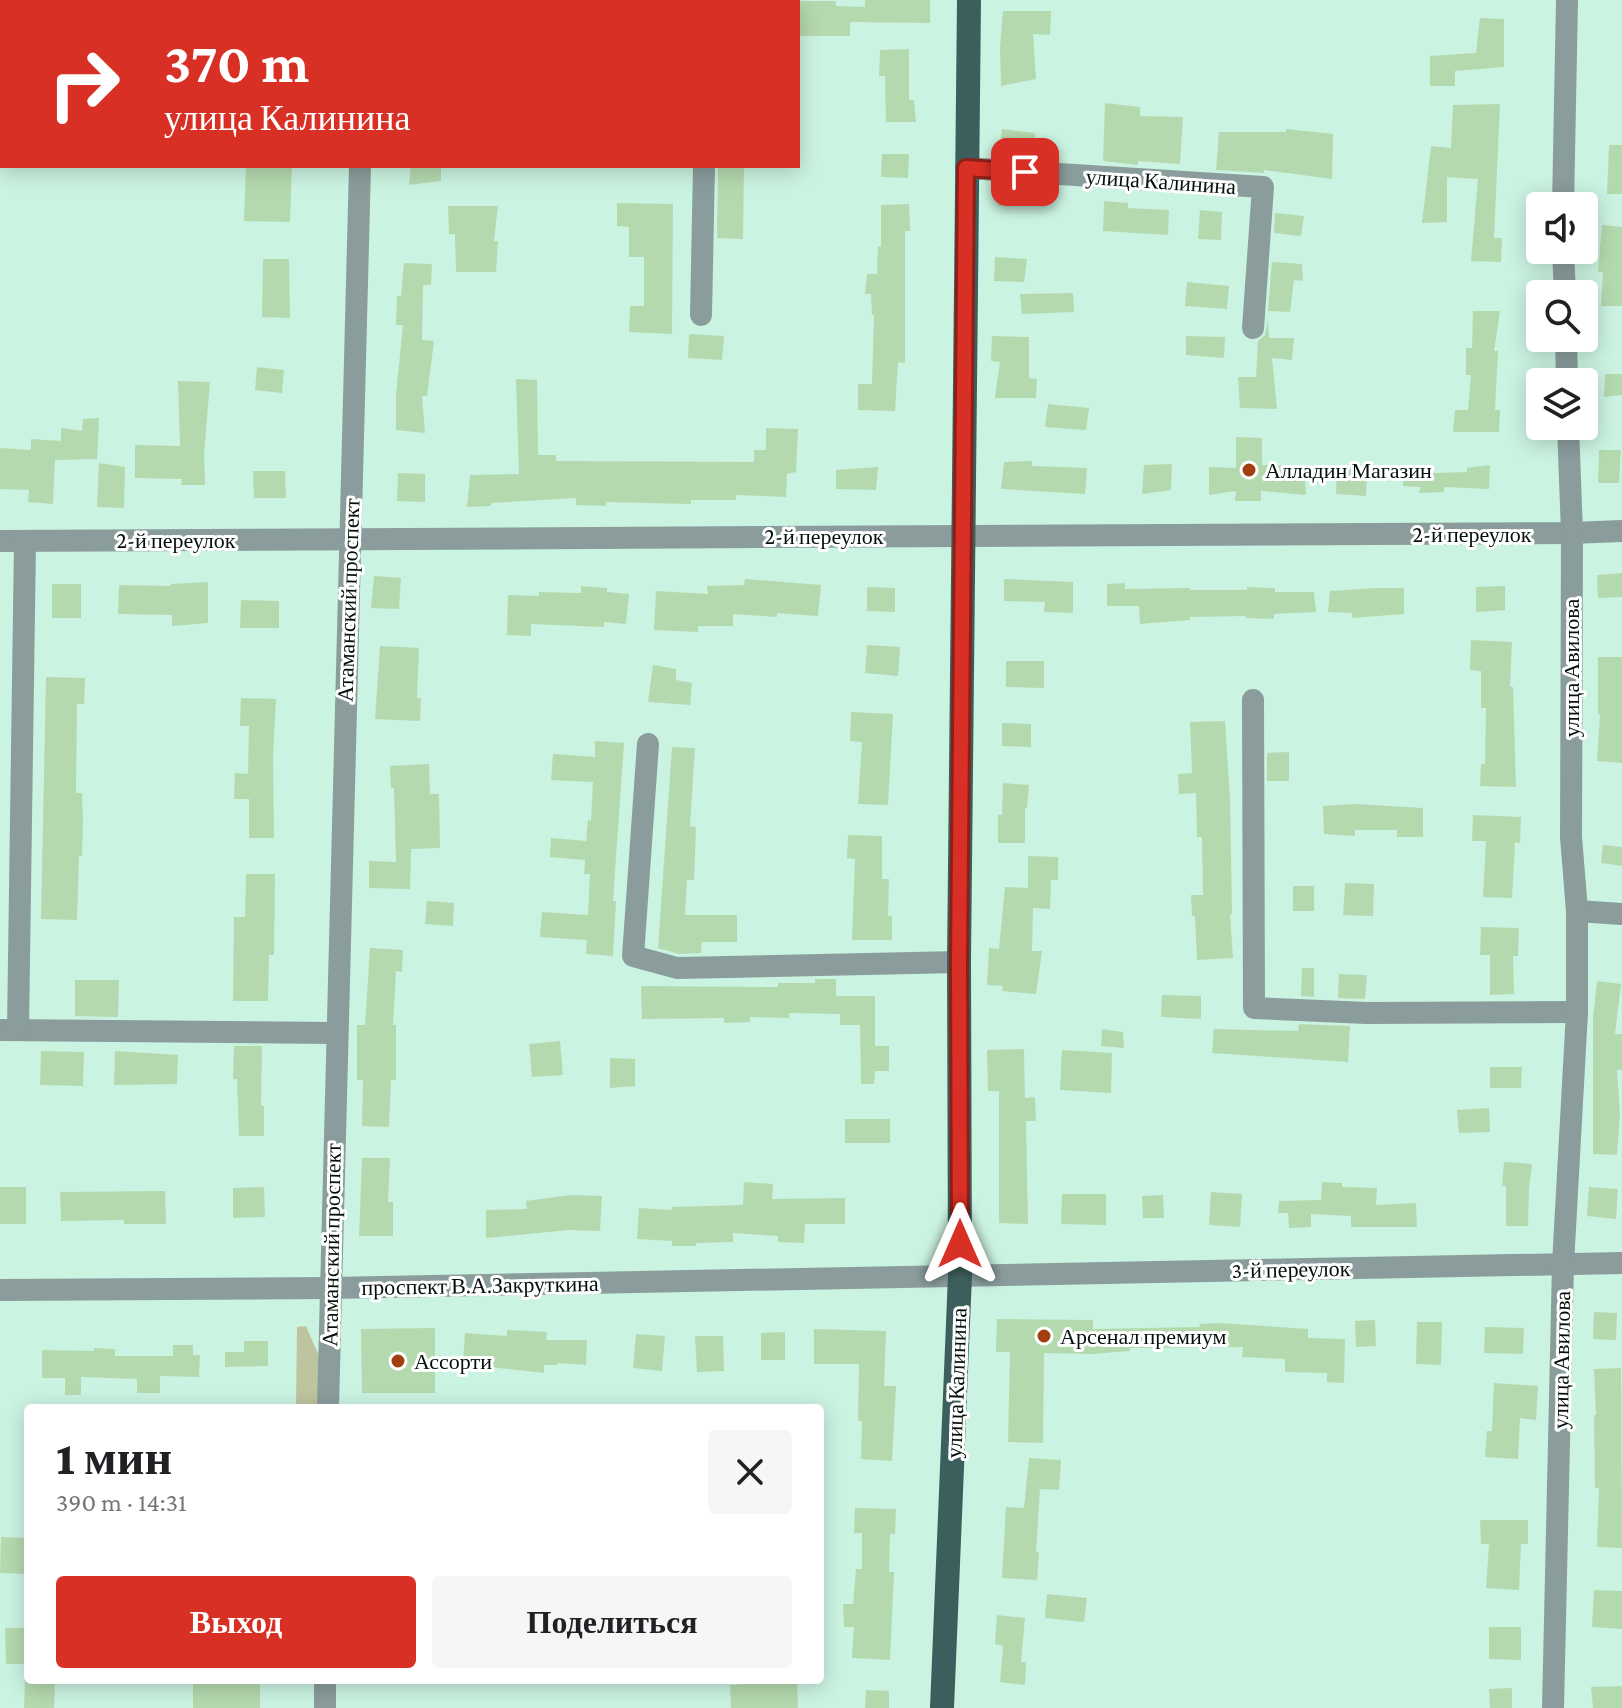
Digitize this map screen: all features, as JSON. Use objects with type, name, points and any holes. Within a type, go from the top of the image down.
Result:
[{"type":"main road","name":"улица Калинина","points":[[942,1708],[960,1275],[959,962],[969,0]]},
{"type":"street","points":[[1563,192],[1567,0]]},
{"type":"street","name":"Атаманский проспект","points":[[328,1404],[360,168]]},
{"type":"street","points":[[701,315],[704,168]]},
{"type":"street","name":"улица Калинина","points":[[966,168],[1263,187],[1253,328]]},
{"type":"street","name":"улица Авилова","points":[[1553,1708],[1563,1264],[1577,1012],[1577,911],[1571,837],[1572,533],[1569,440]]},
{"type":"street","name":"2-й переулок","points":[[0,541],[1622,531]]},
{"type":"street","points":[[25,541],[9,1030],[336,1033]]},
{"type":"street","points":[[1253,700],[1254,1008],[1366,1013],[1577,1012]]},
{"type":"street","points":[[648,744],[633,956],[677,968],[959,962]]},
{"type":"street","points":[[1577,911],[1622,914]]},
{"type":"street","name":"3-й переулок","points":[[960,1275],[1622,1263]]},
{"type":"street","name":"проспект В.А.Закруткина","points":[[0,1290],[330,1288],[960,1275]]},
{"type":"street","points":[[325,1684],[325,1708]]},
{"type":"green space","points":[[306,1326],[319,1356],[318,1404],[296,1404],[297,1327]]},
{"type":"building","points":[[865,0],[930,0],[930,23],[850,22],[850,36],[800,36],[800,1],[836,1],[836,6],[865,7]]},
{"type":"building","points":[[1003,11],[1051,11],[1050,35],[1033,34],[1036,79],[1001,86]]},
{"type":"building","points":[[1480,18],[1504,19],[1504,67],[1455,71],[1455,86],[1430,86],[1430,56],[1476,53]]},
{"type":"building","points":[[909,49],[909,100],[914,100],[916,122],[886,122],[885,76],[879,76],[880,50]]},
{"type":"building","points":[[1105,103],[1140,107],[1140,116],[1183,117],[1180,164],[1138,161],[1138,165],[1103,161]]},
{"type":"building","points":[[1500,104],[1494,238],[1502,238],[1501,262],[1471,261],[1478,179],[1447,177],[1447,222],[1422,223],[1431,146],[1451,148],[1453,105]]},
{"type":"building","points":[[1002,129],[1035,133],[1035,158],[999,156]]},
{"type":"building","points":[[1286,129],[1333,134],[1332,179],[1264,170],[1264,173],[1216,170],[1219,132],[1286,132]]},
{"type":"building","points":[[1609,145],[1622,145],[1622,194],[1607,194]]},
{"type":"building","points":[[882,154],[909,154],[908,178],[881,177]]},
{"type":"building","points":[[246,168],[292,168],[290,222],[244,221]]},
{"type":"building","points":[[411,168],[441,168],[441,181],[409,185]]},
{"type":"building","points":[[718,168],[744,168],[743,239],[717,238]]},
{"type":"building","points":[[1034,186],[1033,201],[998,206],[997,187]]},
{"type":"building","points":[[1104,201],[1128,203],[1128,208],[1169,210],[1168,235],[1103,231]]},
{"type":"building","points":[[617,203],[673,204],[672,334],[629,332],[630,306],[644,306],[644,257],[629,257],[629,227],[617,226]]},
{"type":"building","points":[[909,204],[910,231],[905,231],[905,363],[898,362],[895,411],[858,410],[858,384],[872,384],[874,315],[871,294],[865,294],[867,274],[877,274],[878,246],[881,247],[881,205]]},
{"type":"building","points":[[448,206],[498,206],[494,241],[498,241],[496,272],[456,272],[455,234],[449,234]]},
{"type":"building","points":[[1200,210],[1222,212],[1221,240],[1198,239]]},
{"type":"building","points":[[1275,213],[1304,216],[1301,236],[1274,233]]},
{"type":"building","points":[[1602,225],[1622,227],[1622,306],[1601,306],[1603,272],[1598,272]]},
{"type":"building","points":[[995,257],[1027,259],[1024,282],[994,281]]},
{"type":"building","points":[[263,259],[289,259],[290,318],[262,317]]},
{"type":"building","points":[[1272,262],[1302,264],[1303,281],[1294,280],[1290,312],[1268,311]]},
{"type":"building","points":[[404,263],[432,264],[431,285],[423,285],[422,340],[434,341],[427,396],[422,396],[425,433],[396,430],[403,325],[396,325],[397,296],[401,296]]},
{"type":"building","points":[[1187,282],[1229,286],[1227,309],[1185,306]]},
{"type":"building","points":[[1073,293],[1074,312],[1022,314],[1020,294]]},
{"type":"building","points":[[1473,311],[1500,311],[1494,351],[1498,351],[1495,410],[1500,410],[1499,432],[1453,432],[1455,410],[1468,410],[1471,375],[1466,375],[1466,348],[1472,348]]},
{"type":"building","points":[[1268,320],[1269,338],[1294,338],[1292,360],[1272,358],[1277,409],[1240,408],[1238,377],[1256,377],[1258,341],[1265,335]]},
{"type":"building","points":[[689,334],[724,336],[722,360],[688,358]]},
{"type":"building","points":[[992,336],[1029,337],[1029,378],[1037,379],[1036,398],[995,398],[1000,362],[991,361]]},
{"type":"building","points":[[1186,336],[1225,337],[1224,358],[1186,355]]},
{"type":"building","points":[[257,367],[284,370],[282,393],[255,390]]},
{"type":"building","points":[[1605,374],[1622,374],[1622,395],[1604,397]]},
{"type":"building","points":[[516,379],[537,380],[538,455],[556,455],[556,461],[754,462],[754,450],[766,450],[766,428],[798,429],[796,472],[787,474],[786,497],[736,495],[736,500],[691,500],[691,504],[606,502],[606,506],[576,505],[576,498],[467,507],[470,475],[519,474]]},
{"type":"building","points":[[178,381],[210,382],[204,455],[205,485],[181,485],[182,479],[135,478],[135,445],[180,446]]},
{"type":"building","points":[[1048,404],[1089,408],[1086,430],[1045,427]]},
{"type":"building","points":[[99,418],[97,459],[55,460],[53,504],[28,502],[29,490],[0,489],[0,448],[31,450],[31,439],[61,441],[61,428],[82,431],[83,419]]},
{"type":"building","points":[[1236,437],[1262,438],[1262,465],[1304,466],[1306,495],[1261,491],[1261,501],[1235,501],[1236,491],[1209,495],[1209,467],[1236,468]]},
{"type":"building","points":[[1599,450],[1621,450],[1619,483],[1598,483]]},
{"type":"building","points":[[1032,461],[1032,466],[1087,468],[1085,494],[1001,489],[1004,462]]},
{"type":"building","points":[[99,463],[125,467],[124,508],[97,507]]},
{"type":"building","points":[[1172,464],[1171,490],[1142,494],[1144,465]]},
{"type":"building","points":[[1490,465],[1489,489],[1444,487],[1444,492],[1419,493],[1420,487],[1403,486],[1403,474],[1467,472],[1467,468]]},
{"type":"building","points":[[878,467],[876,490],[836,489],[836,470]]},
{"type":"building","points":[[1367,468],[1366,496],[1336,494],[1337,469]]},
{"type":"building","points":[[253,471],[285,471],[286,498],[254,498]]},
{"type":"building","points":[[398,473],[425,474],[425,502],[397,501]]},
{"type":"building","points":[[1622,573],[1622,597],[1598,598],[1597,575]]},
{"type":"building","points":[[374,576],[401,578],[399,609],[371,608]]},
{"type":"building","points":[[745,579],[821,585],[818,616],[733,614],[733,626],[698,626],[698,632],[654,630],[656,591],[708,594],[707,586],[744,585]]},
{"type":"building","points":[[1004,579],[1073,582],[1073,613],[1044,612],[1045,602],[1004,601]]},
{"type":"building","points":[[208,582],[208,623],[172,626],[172,615],[118,614],[119,585],[171,586]]},
{"type":"building","points":[[1125,583],[1125,589],[1247,590],[1247,587],[1275,588],[1275,592],[1314,592],[1316,612],[1274,614],[1274,619],[1190,617],[1190,620],[1140,624],[1139,606],[1107,606],[1107,584]]},
{"type":"building","points":[[52,584],[81,584],[81,618],[52,618]]},
{"type":"building","points":[[581,586],[629,594],[626,624],[604,622],[604,627],[531,624],[531,636],[507,635],[508,595],[581,593]]},
{"type":"building","points":[[1505,586],[1505,610],[1476,612],[1476,587]]},
{"type":"building","points":[[867,587],[895,588],[895,612],[867,611]]},
{"type":"building","points":[[1404,588],[1404,614],[1352,618],[1352,613],[1328,612],[1330,591]]},
{"type":"building","points":[[241,600],[279,601],[279,628],[240,628]]},
{"type":"building","points":[[1471,640],[1512,642],[1510,687],[1513,687],[1516,787],[1480,786],[1481,764],[1485,764],[1486,708],[1481,708],[1481,671],[1470,670]]},
{"type":"building","points":[[867,645],[900,647],[898,676],[865,673]]},
{"type":"building","points":[[380,646],[419,648],[417,698],[421,698],[420,721],[375,719]]},
{"type":"building","points":[[1598,657],[1622,657],[1622,763],[1597,761],[1600,714]]},
{"type":"building","points":[[1006,661],[1044,661],[1044,688],[1006,687]]},
{"type":"building","points":[[653,665],[676,669],[676,680],[692,683],[690,705],[648,702]]},
{"type":"building","points":[[46,677],[85,678],[84,704],[77,704],[76,793],[82,793],[83,823],[77,920],[41,919]]},
{"type":"building","points":[[241,698],[276,699],[274,838],[249,838],[249,799],[234,799],[235,773],[248,774],[249,726],[240,726]]},
{"type":"building","points":[[851,712],[893,714],[888,805],[858,804],[862,742],[850,741]]},
{"type":"building","points":[[1225,721],[1230,797],[1233,958],[1197,960],[1191,895],[1203,895],[1202,837],[1197,837],[1196,793],[1179,794],[1178,774],[1192,773],[1190,722]]},
{"type":"building","points":[[1002,723],[1031,724],[1031,747],[1002,746]]},
{"type":"building","points":[[595,741],[624,743],[613,901],[616,901],[613,956],[586,954],[587,940],[540,937],[542,912],[588,915],[590,874],[584,874],[585,860],[550,857],[551,838],[586,841],[588,820],[591,821],[593,782],[551,780],[553,754],[595,757]]},
{"type":"building","points":[[672,747],[695,748],[690,826],[696,827],[694,880],[687,880],[685,915],[737,915],[737,942],[702,942],[701,953],[679,954],[658,948]]},
{"type":"building","points":[[1289,752],[1289,781],[1267,781],[1267,753]]},
{"type":"building","points":[[429,764],[430,794],[439,794],[440,848],[411,849],[410,889],[369,888],[369,861],[396,862],[394,788],[391,788],[390,766]]},
{"type":"building","points":[[1003,783],[1029,785],[1025,808],[1025,843],[998,843]]},
{"type":"building","points":[[1355,804],[1423,808],[1423,837],[1397,837],[1397,830],[1355,830],[1355,836],[1324,834],[1323,806]]},
{"type":"building","points":[[1473,815],[1521,817],[1520,843],[1515,842],[1512,898],[1483,897],[1486,841],[1472,841]]},
{"type":"building","points":[[848,835],[882,836],[882,879],[889,879],[888,916],[892,916],[892,940],[852,940],[855,859],[847,858]]},
{"type":"building","points":[[1603,845],[1622,847],[1622,866],[1601,863]]},
{"type":"building","points":[[1028,856],[1058,857],[1058,880],[1051,880],[1050,909],[1033,908],[1032,951],[1042,951],[1036,994],[1002,991],[1003,986],[987,985],[989,948],[999,949],[1005,887],[1028,888]]},
{"type":"building","points":[[246,874],[275,874],[274,955],[269,955],[268,1001],[233,1001],[234,917],[245,917]]},
{"type":"building","points":[[1345,883],[1374,884],[1373,916],[1343,915]]},
{"type":"building","points":[[1293,886],[1314,886],[1314,911],[1293,911]]},
{"type":"building","points":[[427,901],[454,903],[453,926],[425,924]]},
{"type":"building","points":[[1481,927],[1519,928],[1518,956],[1513,956],[1514,994],[1490,995],[1490,955],[1480,955]]},
{"type":"building","points":[[370,948],[403,950],[402,972],[396,971],[393,1025],[396,1025],[396,1080],[391,1080],[389,1127],[362,1126],[363,1080],[357,1080],[357,1025],[365,1025]]},
{"type":"building","points":[[1302,968],[1314,968],[1314,997],[1301,996]]},
{"type":"building","points":[[1339,974],[1367,975],[1365,999],[1338,998]]},
{"type":"building","points":[[815,979],[836,979],[836,996],[875,996],[875,1046],[889,1046],[889,1071],[875,1071],[874,1084],[861,1084],[860,1025],[840,1025],[840,1014],[789,1013],[789,1018],[750,1017],[750,1022],[724,1023],[724,1018],[642,1019],[641,986],[778,987],[778,983],[815,983]]},
{"type":"building","points":[[75,980],[119,980],[118,1017],[75,1016]]},
{"type":"building","points":[[1597,981],[1621,984],[1615,1034],[1622,1034],[1622,1070],[1617,1070],[1620,1115],[1617,1155],[1593,1154],[1593,1018]]},
{"type":"building","points":[[1162,995],[1201,996],[1201,1019],[1161,1017]]},
{"type":"building","points":[[1299,1024],[1350,1026],[1348,1062],[1212,1053],[1214,1029],[1298,1031]]},
{"type":"building","points":[[1102,1029],[1123,1032],[1124,1048],[1101,1046]]},
{"type":"building","points":[[560,1041],[563,1075],[532,1077],[529,1044]]},
{"type":"building","points":[[234,1046],[262,1046],[264,1136],[239,1136],[237,1079],[233,1079]]},
{"type":"building","points":[[1024,1049],[1025,1098],[1035,1097],[1036,1121],[1026,1121],[1028,1224],[999,1223],[999,1091],[988,1091],[987,1050]]},
{"type":"building","points":[[1062,1050],[1112,1053],[1111,1093],[1060,1090]]},
{"type":"building","points":[[41,1051],[84,1052],[83,1086],[40,1085]]},
{"type":"building","points":[[115,1051],[178,1055],[177,1084],[114,1085]]},
{"type":"building","points":[[610,1058],[635,1059],[635,1086],[610,1088]]},
{"type":"building","points":[[1490,1067],[1522,1067],[1521,1088],[1490,1088]]},
{"type":"building","points":[[1489,1108],[1490,1132],[1459,1133],[1457,1110]]},
{"type":"building","points":[[845,1119],[890,1119],[890,1143],[845,1143]]},
{"type":"building","points":[[362,1158],[390,1158],[388,1202],[393,1202],[393,1236],[359,1236]]},
{"type":"building","points":[[1504,1162],[1532,1164],[1528,1226],[1506,1226],[1506,1186],[1502,1186]]},
{"type":"building","points":[[744,1182],[773,1184],[772,1199],[845,1198],[845,1224],[805,1224],[804,1243],[778,1242],[778,1236],[733,1233],[733,1242],[696,1243],[696,1246],[672,1246],[672,1241],[637,1239],[639,1208],[672,1210],[672,1207],[743,1205]]},
{"type":"building","points":[[1322,1182],[1342,1183],[1342,1187],[1377,1188],[1376,1205],[1416,1203],[1417,1227],[1351,1227],[1351,1216],[1311,1214],[1311,1227],[1289,1228],[1288,1213],[1278,1213],[1279,1201],[1321,1200]]},
{"type":"building","points":[[0,1187],[26,1187],[26,1224],[0,1224]]},
{"type":"building","points":[[264,1187],[265,1217],[233,1218],[233,1188]]},
{"type":"building","points":[[1589,1187],[1618,1189],[1616,1219],[1587,1216]]},
{"type":"building","points":[[165,1191],[166,1224],[124,1224],[124,1220],[61,1221],[60,1192]]},
{"type":"building","points":[[1211,1192],[1242,1194],[1240,1227],[1209,1225]]},
{"type":"building","points":[[1062,1194],[1106,1194],[1106,1225],[1061,1224]]},
{"type":"building","points":[[570,1195],[602,1196],[600,1231],[569,1230],[486,1238],[486,1210],[527,1209],[526,1201]]},
{"type":"building","points":[[1163,1195],[1164,1218],[1143,1218],[1142,1196]]},
{"type":"building","points":[[1594,1312],[1617,1313],[1616,1340],[1593,1339]]},
{"type":"building","points":[[997,1319],[1093,1320],[1093,1329],[1200,1327],[1199,1324],[1220,1323],[1308,1329],[1308,1338],[1345,1339],[1344,1383],[1327,1382],[1327,1373],[1285,1372],[1285,1359],[1242,1357],[1243,1347],[1130,1348],[1130,1351],[1092,1354],[1044,1353],[1043,1443],[1008,1442],[1010,1352],[996,1352]]},
{"type":"building","points":[[1375,1320],[1376,1346],[1356,1347],[1355,1321]]},
{"type":"building","points":[[1417,1322],[1442,1322],[1441,1365],[1416,1364]]},
{"type":"building","points":[[1485,1327],[1524,1328],[1523,1354],[1484,1353]]},
{"type":"building","name":"Ассорти","points":[[435,1328],[435,1393],[362,1393],[361,1329]]},
{"type":"building","points":[[814,1329],[886,1331],[884,1386],[896,1386],[892,1461],[861,1459],[859,1364],[814,1364]]},
{"type":"building","points":[[507,1330],[547,1332],[546,1340],[587,1340],[586,1365],[544,1365],[544,1373],[463,1364],[465,1333],[507,1336]]},
{"type":"building","points":[[785,1332],[785,1360],[761,1360],[761,1333]]},
{"type":"building","points":[[636,1334],[665,1336],[662,1371],[633,1368]]},
{"type":"building","points":[[695,1336],[723,1336],[724,1371],[697,1372]]},
{"type":"building","points":[[244,1341],[268,1341],[268,1366],[225,1367],[225,1352],[244,1352]]},
{"type":"building","points":[[173,1345],[193,1345],[193,1355],[200,1355],[199,1377],[160,1376],[160,1393],[137,1393],[137,1379],[81,1377],[81,1395],[65,1395],[65,1378],[42,1378],[42,1350],[94,1351],[94,1348],[115,1349],[115,1356],[173,1356]]},
{"type":"building","points":[[1621,1368],[1622,1548],[1597,1547],[1599,1488],[1595,1488],[1594,1369]]},
{"type":"building","points":[[1494,1383],[1538,1386],[1536,1420],[1520,1418],[1518,1459],[1485,1457],[1487,1431],[1492,1431]]},
{"type":"building","points":[[1029,1458],[1061,1460],[1059,1490],[1040,1489],[1037,1580],[1002,1578],[1006,1507],[1024,1508]]},
{"type":"building","points":[[855,1508],[896,1509],[895,1534],[890,1534],[889,1572],[894,1572],[890,1660],[852,1658],[854,1627],[844,1627],[843,1604],[853,1604],[856,1569],[862,1569],[862,1533],[854,1533]]},
{"type":"building","points":[[1480,1520],[1528,1520],[1528,1544],[1521,1544],[1519,1590],[1486,1588],[1489,1544],[1481,1544]]},
{"type":"building","points":[[1,1537],[24,1538],[24,1574],[0,1573]]},
{"type":"building","points":[[1594,1590],[1622,1591],[1622,1629],[1592,1627]]},
{"type":"building","points":[[1047,1594],[1087,1598],[1084,1622],[1045,1618]]},
{"type":"building","points":[[997,1615],[1025,1618],[1021,1662],[1026,1662],[1025,1685],[1000,1682],[1003,1646],[995,1644]]},
{"type":"building","points":[[1489,1627],[1521,1627],[1521,1660],[1489,1659]]},
{"type":"building","points":[[5,1628],[24,1628],[24,1664],[6,1664]]},
{"type":"building","points":[[25,1684],[55,1684],[54,1708],[24,1708]]},
{"type":"building","points":[[193,1684],[260,1684],[260,1708],[193,1708]]},
{"type":"building","points":[[797,1684],[798,1708],[731,1708],[730,1685]]},
{"type":"building","points":[[1622,1686],[1622,1708],[1593,1708],[1591,1687]]},
{"type":"building","points":[[1512,1688],[1512,1708],[1490,1708],[1489,1689]]},
{"type":"building","points":[[866,1690],[889,1691],[889,1708],[865,1708]]},
{"type":"place","name":"Алладин Магазин","points":[[1249,470]]},
{"type":"place","name":"Арсенал премиум","points":[[1044,1336]]},
{"type":"place","name":"Ассорти","points":[[398,1361]]},
{"type":"route","points":[[960,1244],[959,962],[966,168],[1025,172]]}]
